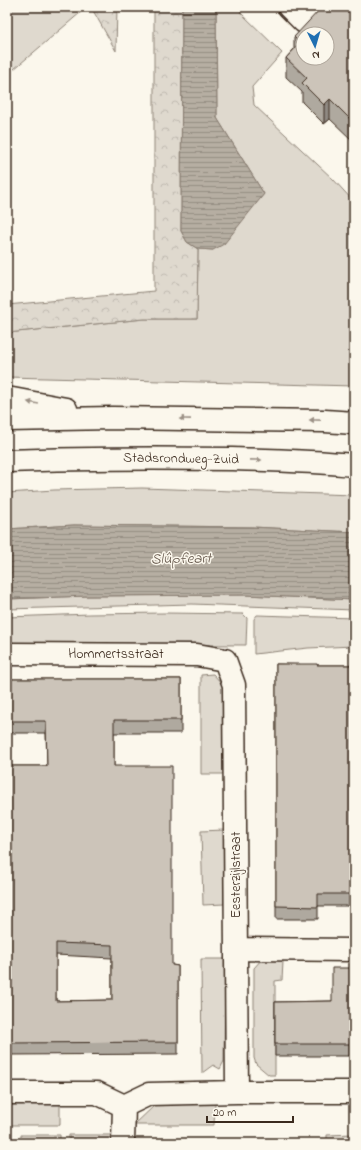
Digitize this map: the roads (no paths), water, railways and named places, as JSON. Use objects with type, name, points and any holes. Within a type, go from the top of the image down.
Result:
[{"type":"main road","points":[[289,7],[304,22],[322,7]]},
{"type":"main road","points":[[7,398],[112,418]]},
{"type":"main road","points":[[7,420],[112,418],[325,421],[354,423]]},
{"type":"main road","points":[[7,469],[77,458]]},
{"type":"main road","name":"Stadsrondweg-Zuid","points":[[7,461],[77,458],[205,459],[318,462],[354,465]]},
{"type":"main road","name":"Hommertsstraat","points":[[7,654],[197,655],[225,660]]},
{"type":"main road","name":"Eesterzijlstraat","points":[[225,660],[234,686],[236,1092]]},
{"type":"main road","points":[[236,949],[354,950]]},
{"type":"main road","points":[[124,1106],[149,1094],[354,1092]]},
{"type":"main road","points":[[7,1093],[97,1093],[124,1106]]},
{"type":"main road","points":[[123,1143],[124,1106]]},
{"type":"water","points":[[182,7],[216,7],[217,118],[264,194],[224,244],[213,250],[198,249],[187,242],[181,231]]},
{"type":"water","name":"Slûpfeart","points":[[74,525],[252,527],[354,532],[354,600],[245,595],[88,596],[7,599],[7,529]]}]
